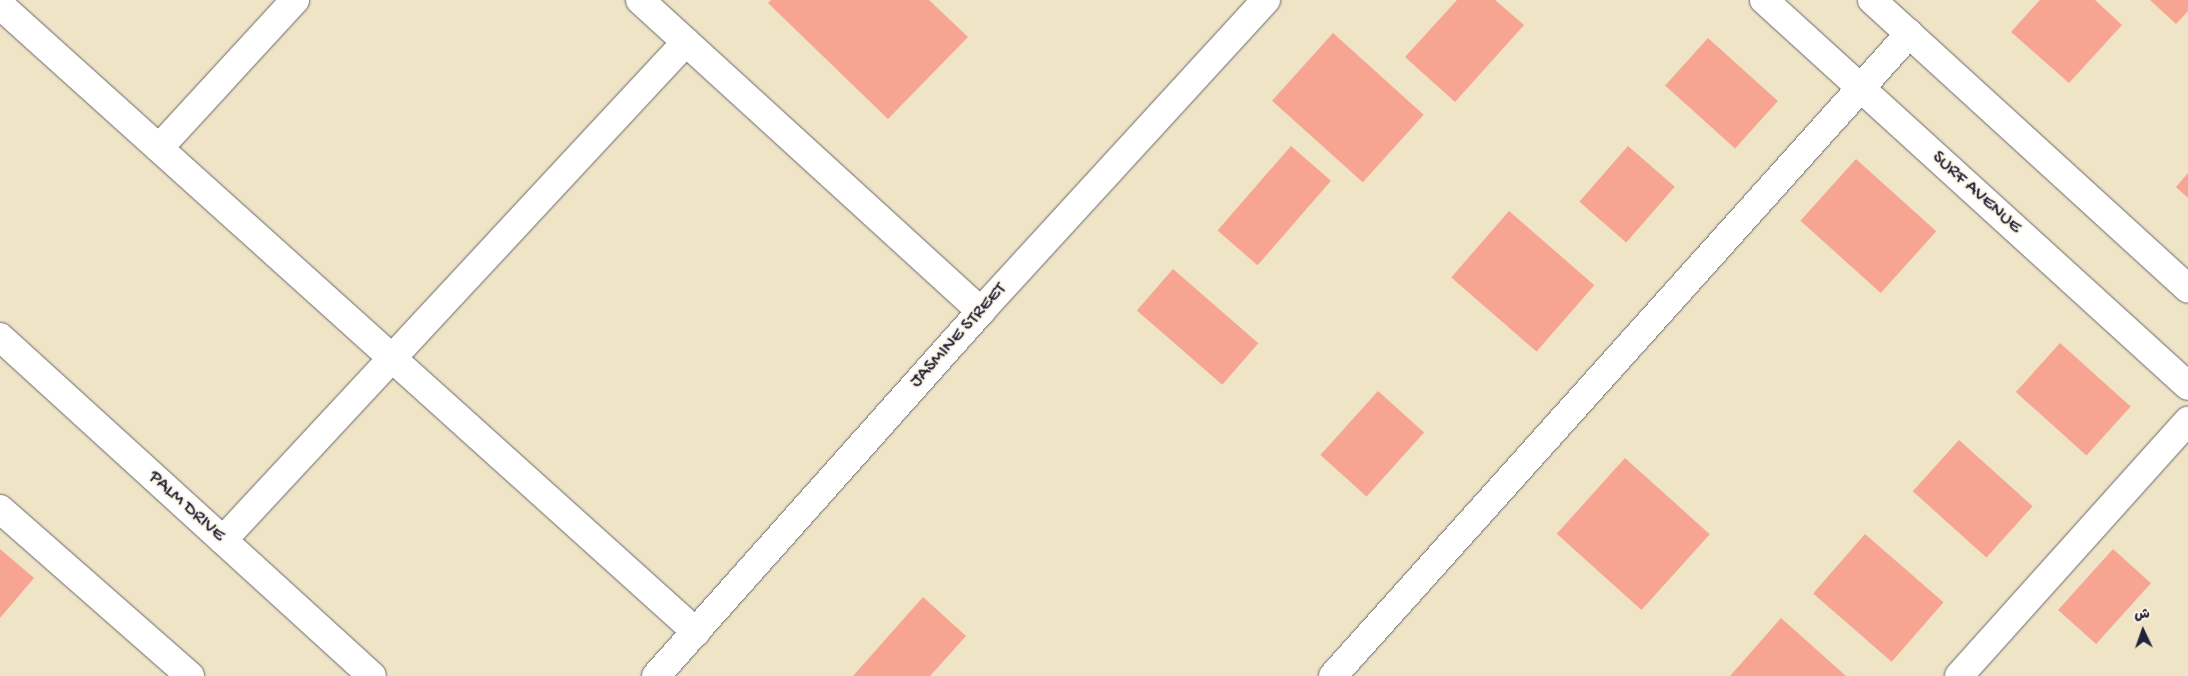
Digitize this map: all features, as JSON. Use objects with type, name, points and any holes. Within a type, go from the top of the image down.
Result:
[{"type":"street","points":[[159,148],[295,0]]},
{"type":"street","points":[[640,0],[981,311]]},
{"type":"street","name":"JASMINE STREET","points":[[656,676],[981,311],[1266,0]]},
{"type":"street","name":"SURF AVENUE","points":[[1764,0],[2188,386]]},
{"type":"street","points":[[1872,0],[2188,289]]},
{"type":"street","points":[[0,4],[696,632]]},
{"type":"street","points":[[1333,676],[1909,34]]},
{"type":"street","points":[[223,540],[686,42]]},
{"type":"street","name":"PALM DRIVE","points":[[0,337],[372,676]]},
{"type":"street","points":[[1959,676],[2188,421]]},
{"type":"street","points":[[0,509],[190,676]]},
{"type":"building","points":[[771,0],[929,0],[968,37],[888,119],[768,3]]},
{"type":"building","points":[[1457,0],[1495,0],[1524,25],[1455,102],[1405,57]]},
{"type":"building","points":[[2040,0],[2095,0],[2122,25],[2069,83],[2011,32]]},
{"type":"building","points":[[2150,0],[2188,0],[2188,11],[2176,24]]},
{"type":"building","points":[[1333,33],[1424,115],[1363,182],[1272,101]]},
{"type":"building","points":[[1708,38],[1778,101],[1735,148],[1665,86]]},
{"type":"building","points":[[1291,146],[1331,181],[1258,265],[1218,231]]},
{"type":"building","points":[[1628,146],[1675,187],[1626,243],[1579,202]]},
{"type":"building","points":[[1856,159],[1936,231],[1881,293],[1800,221]]},
{"type":"building","points":[[2188,173],[2188,198],[2176,187]]},
{"type":"building","points":[[1509,211],[1594,285],[1537,352],[1451,277]]},
{"type":"building","points":[[1173,269],[1258,343],[1222,385],[1137,311]]},
{"type":"building","points":[[2060,343],[2131,407],[2086,456],[2016,392]]},
{"type":"building","points":[[1378,391],[1424,432],[1367,496],[1320,455]]},
{"type":"building","points":[[1959,440],[2033,506],[1986,558],[1913,491]]},
{"type":"building","points":[[1625,458],[1710,534],[1641,610],[1557,534]]},
{"type":"building","points":[[1865,534],[1943,602],[1892,662],[1813,594]]},
{"type":"building","points":[[0,549],[34,578],[0,618]]},
{"type":"building","points":[[2113,549],[2151,583],[2096,644],[2058,610]]},
{"type":"building","points":[[923,597],[966,636],[930,676],[853,676]]},
{"type":"building","points":[[1781,618],[1846,676],[1730,676]]}]
